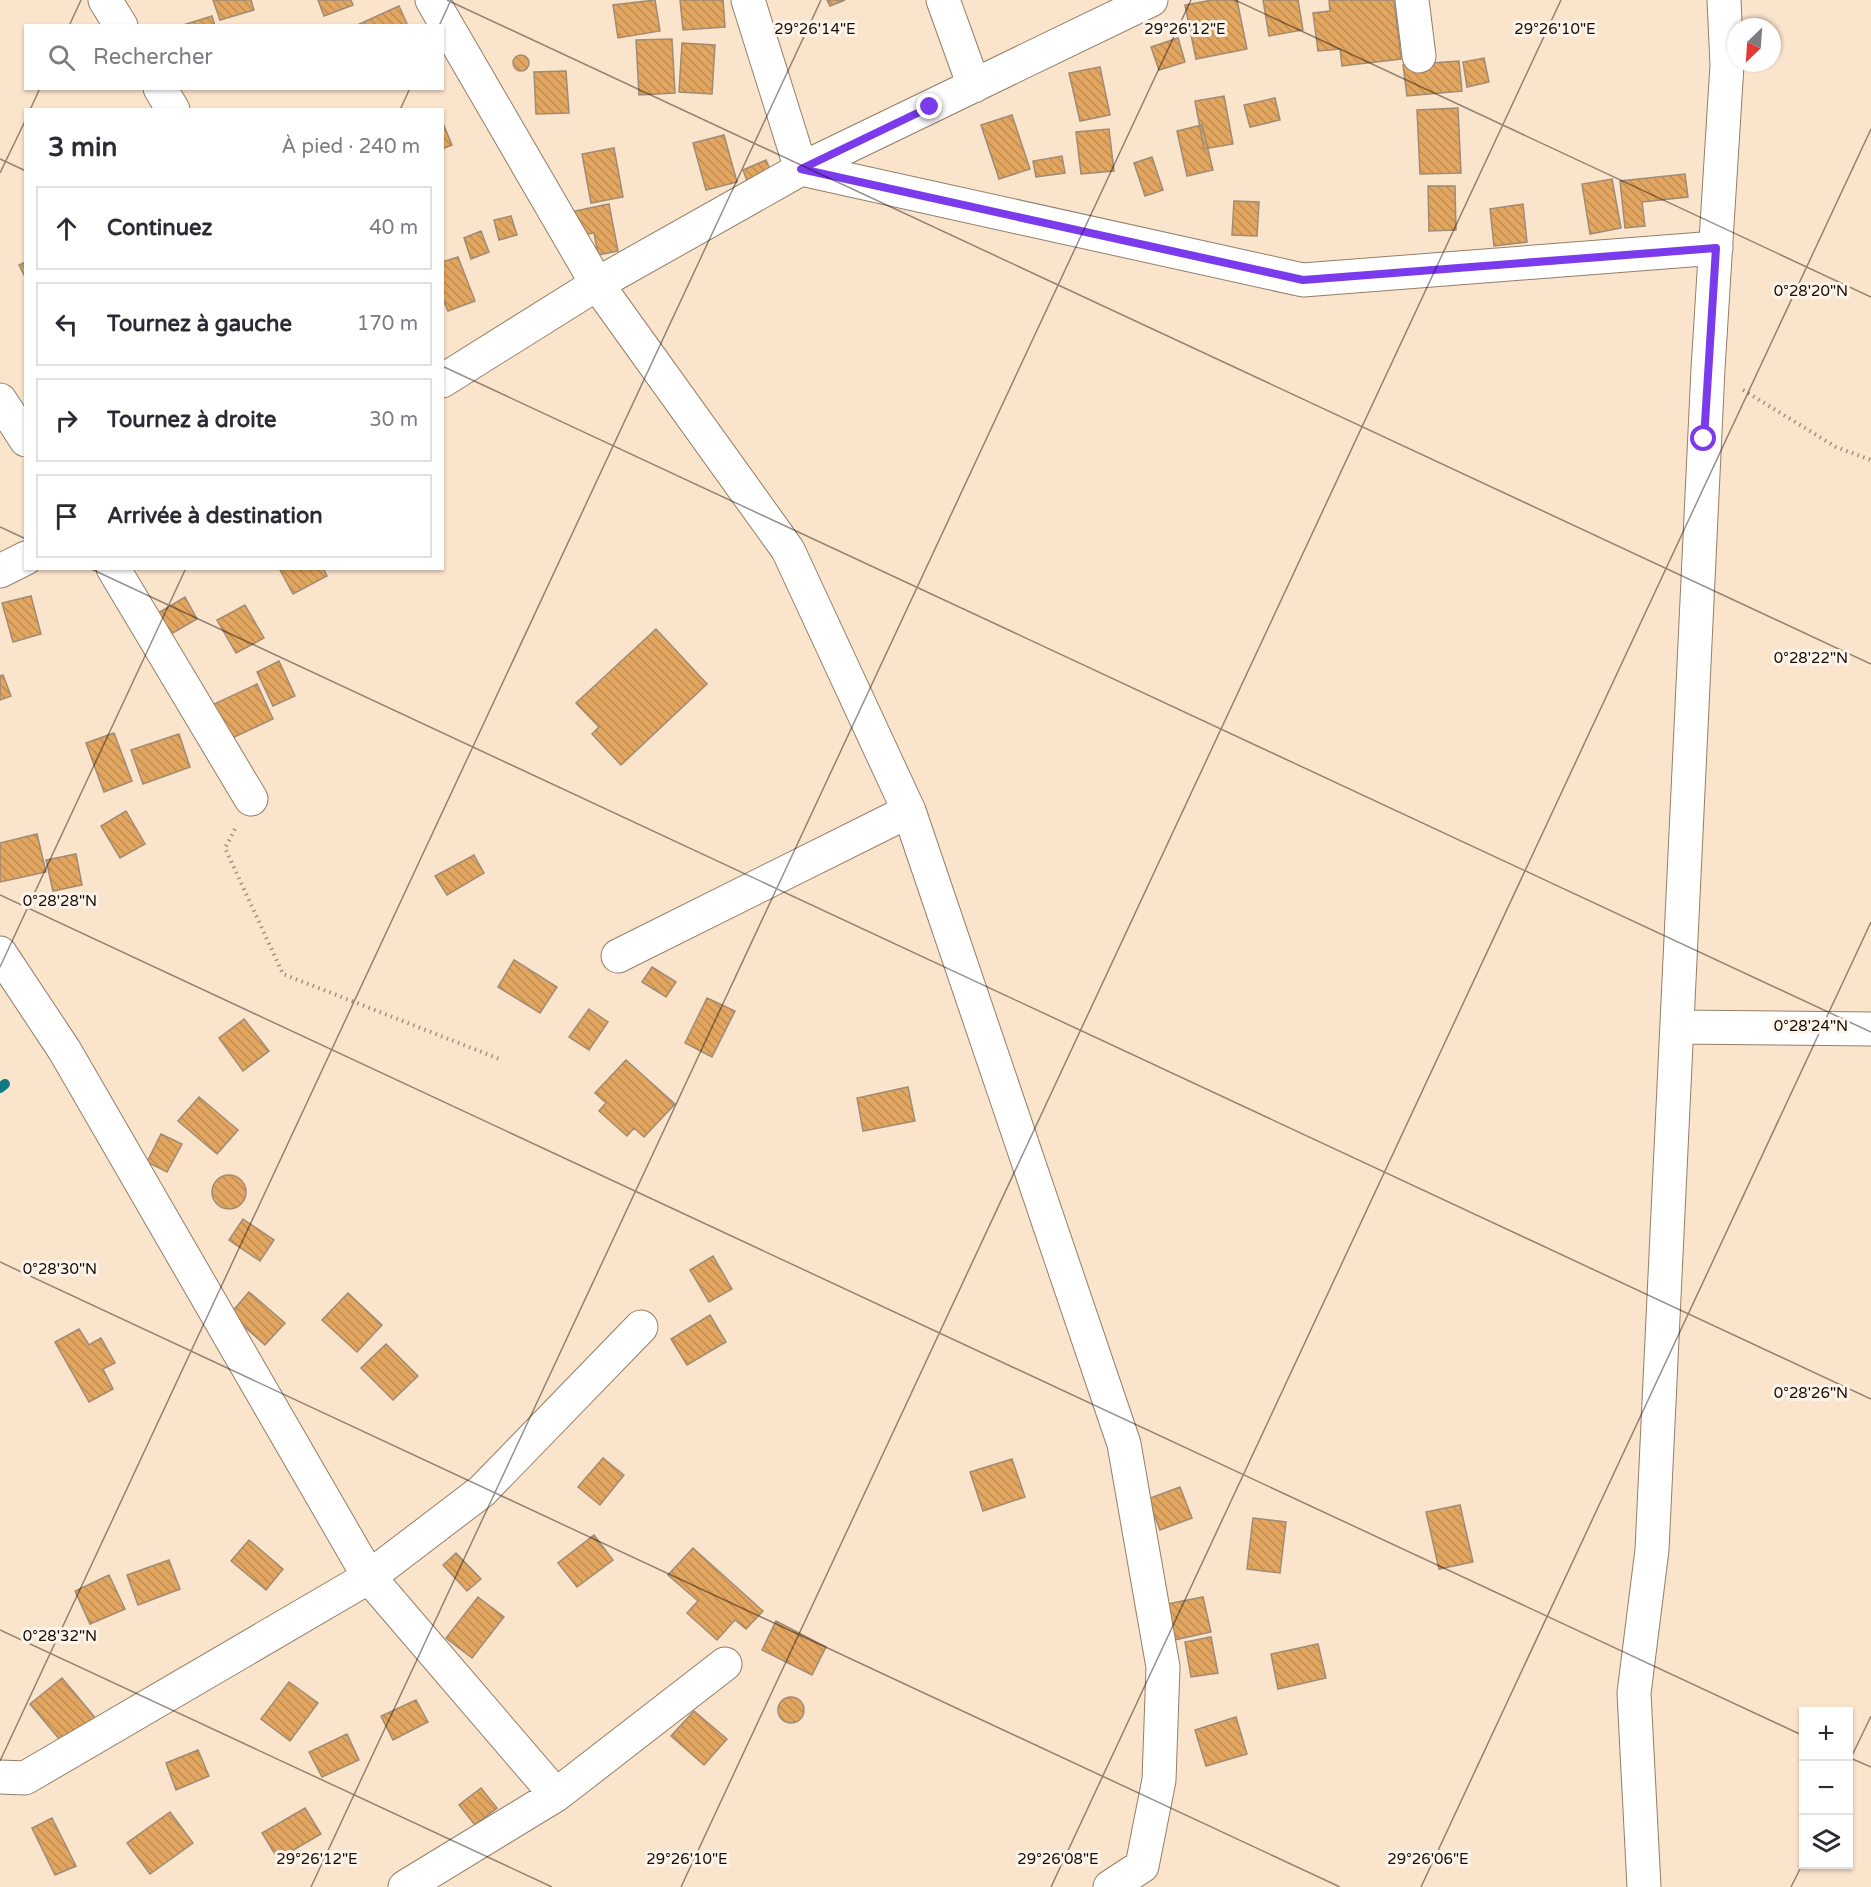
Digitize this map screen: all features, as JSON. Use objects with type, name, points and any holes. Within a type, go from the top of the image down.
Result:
[{"type":"street","points":[[105,0],[120,24]]},
{"type":"street","points":[[432,0],[597,284],[788,550],[909,811],[1124,1444],[1163,1667],[1159,1780],[1142,1866],[1110,1887]]},
{"type":"street","points":[[747,0],[801,169]]},
{"type":"street","points":[[943,0],[974,86]]},
{"type":"street","points":[[444,380],[597,284],[801,169],[1151,0]]},
{"type":"street","points":[[1412,0],[1419,56]]},
{"type":"street","points":[[1644,1887],[1634,1693],[1652,1550],[1708,369],[1727,65],[1724,0]]},
{"type":"street","points":[[161,90],[172,108]]},
{"type":"street","points":[[801,169],[1303,280],[1716,248]]},
{"type":"street","points":[[0,400],[24,437]]},
{"type":"street","points":[[0,571],[24,559]]},
{"type":"street","points":[[125,572],[251,799]]},
{"type":"street","points":[[618,956],[909,811]]},
{"type":"street","points":[[0,953],[65,1051],[369,1577],[556,1795]]},
{"type":"street","points":[[1677,1027],[1871,1029]]},
{"type":"street","points":[[0,1777],[25,1778],[369,1577],[482,1491],[641,1327]]},
{"type":"street","points":[[405,1887],[556,1795],[725,1664]]},
{"type":"path","points":[[1708,369],[1836,447],[1871,460]]},
{"type":"path","points":[[251,799],[225,848],[283,974],[502,1060]]},
{"type":"building","points":[[213,0],[251,0],[254,10],[220,20]]},
{"type":"building","points":[[318,0],[351,0],[353,5],[324,16]]},
{"type":"building","points":[[655,0],[660,31],[618,38],[613,5]]},
{"type":"building","points":[[680,0],[723,0],[725,27],[683,30]]},
{"type":"building","points":[[827,0],[845,0],[830,6]]},
{"type":"building","points":[[1212,0],[1237,0],[1247,49],[1196,59],[1185,5]]},
{"type":"building","points":[[1263,0],[1298,0],[1303,30],[1269,36]]},
{"type":"building","points":[[1329,0],[1394,0],[1401,59],[1342,66],[1340,49],[1318,51],[1313,13],[1330,11]]},
{"type":"building","points":[[399,6],[407,24],[359,24]]},
{"type":"building","points":[[212,16],[214,24],[186,24]]},
{"type":"building","points":[[1178,38],[1185,62],[1159,70],[1151,47]]},
{"type":"building","points":[[672,39],[675,93],[639,95],[636,40]]},
{"type":"building","points":[[682,43],[715,45],[712,94],[679,92]]},
{"type":"building","points":[[518,55],[524,55],[529,63],[527,69],[518,71],[513,66],[513,60]]},
{"type":"building","points":[[1484,58],[1489,82],[1467,87],[1463,62]]},
{"type":"building","points":[[1459,61],[1462,91],[1407,96],[1403,65]]},
{"type":"building","points":[[1100,67],[1110,115],[1080,121],[1069,73]]},
{"type":"building","points":[[566,71],[569,113],[536,114],[534,72]]},
{"type":"building","points":[[1224,96],[1233,144],[1204,149],[1195,101]]},
{"type":"building","points":[[1275,98],[1280,120],[1250,127],[1244,105]]},
{"type":"building","points":[[1458,108],[1461,173],[1420,174],[1417,110]]},
{"type":"building","points":[[1012,115],[1030,169],[999,179],[981,125]]},
{"type":"building","points":[[1202,125],[1213,170],[1187,176],[1177,131]]},
{"type":"building","points":[[444,126],[452,145],[444,148]]},
{"type":"building","points":[[1109,129],[1114,171],[1081,174],[1076,132]]},
{"type":"building","points":[[724,135],[737,182],[706,190],[693,143]]},
{"type":"building","points":[[614,148],[623,197],[591,203],[582,154]]},
{"type":"building","points":[[1062,156],[1065,173],[1036,177],[1033,161]]},
{"type":"building","points":[[1152,157],[1163,190],[1145,196],[1134,163]]},
{"type":"building","points":[[766,160],[773,176],[749,186],[743,170]]},
{"type":"building","points":[[1685,174],[1688,197],[1642,202],[1645,226],[1625,228],[1620,181]]},
{"type":"building","points":[[1612,179],[1621,228],[1590,234],[1582,184]]},
{"type":"building","points":[[1428,186],[1455,186],[1456,230],[1429,231]]},
{"type":"building","points":[[1234,201],[1259,202],[1257,236],[1232,235]]},
{"type":"building","points":[[609,204],[618,251],[598,255],[594,233],[579,235],[575,211]]},
{"type":"building","points":[[1523,204],[1527,242],[1494,246],[1490,209]]},
{"type":"building","points":[[511,216],[517,235],[499,240],[494,220]]},
{"type":"building","points":[[481,231],[489,252],[471,259],[464,238]]},
{"type":"building","points":[[458,257],[475,301],[448,311],[444,302],[444,261]]},
{"type":"building","points":[[24,263],[24,275],[19,265]]},
{"type":"building","points":[[280,570],[324,570],[327,576],[293,594]]},
{"type":"building","points":[[31,596],[41,634],[13,642],[2,603]]},
{"type":"building","points":[[185,597],[197,619],[166,637],[153,616]]},
{"type":"building","points":[[245,605],[264,638],[236,653],[217,620]]},
{"type":"building","points":[[656,629],[707,684],[621,765],[592,734],[599,727],[576,703]]},
{"type":"building","points":[[279,661],[295,696],[273,706],[257,672]]},
{"type":"building","points":[[3,675],[11,696],[0,700],[0,676]]},
{"type":"building","points":[[257,684],[273,719],[228,740],[212,705]]},
{"type":"building","points":[[114,733],[132,781],[104,792],[86,743]]},
{"type":"building","points":[[179,734],[190,767],[143,784],[131,750]]},
{"type":"building","points":[[126,811],[145,844],[120,858],[101,826]]},
{"type":"building","points":[[37,834],[46,872],[0,882],[0,843]]},
{"type":"building","points":[[76,854],[82,885],[53,891],[46,860]]},
{"type":"building","points":[[474,855],[484,873],[447,895],[435,876]]},
{"type":"building","points":[[514,960],[557,987],[540,1013],[498,987]]},
{"type":"building","points":[[652,967],[676,982],[666,997],[642,982]]},
{"type":"building","points":[[707,998],[735,1011],[712,1057],[685,1043]]},
{"type":"building","points":[[589,1009],[608,1022],[589,1050],[569,1037]]},
{"type":"building","points":[[244,1019],[269,1051],[243,1071],[219,1038]]},
{"type":"building","points":[[626,1060],[675,1104],[644,1137],[634,1128],[627,1136],[599,1111],[606,1103],[595,1093]]},
{"type":"building","points":[[908,1087],[915,1121],[863,1131],[857,1098]]},
{"type":"building","points":[[199,1097],[238,1130],[217,1154],[178,1121]]},
{"type":"building","points":[[161,1134],[182,1144],[167,1172],[147,1162]]},
{"type":"building","points":[[229,1175],[241,1180],[246,1192],[241,1204],[229,1209],[217,1204],[212,1192],[217,1180]]},
{"type":"building","points":[[243,1219],[274,1240],[260,1261],[229,1240]]},
{"type":"building","points":[[713,1256],[732,1289],[709,1302],[690,1270]]},
{"type":"building","points":[[249,1292],[285,1323],[265,1345],[230,1314]]},
{"type":"building","points":[[348,1293],[382,1325],[357,1352],[322,1320]]},
{"type":"building","points":[[710,1315],[726,1342],[687,1365],[671,1339]]},
{"type":"building","points":[[79,1329],[89,1345],[101,1338],[115,1363],[103,1369],[113,1389],[89,1402],[55,1342]]},
{"type":"building","points":[[386,1344],[418,1376],[393,1400],[361,1368]]},
{"type":"building","points":[[603,1458],[624,1475],[600,1505],[578,1487]]},
{"type":"building","points":[[1012,1459],[1025,1497],[983,1511],[970,1472]]},
{"type":"building","points":[[1180,1487],[1192,1518],[1160,1530],[1148,1499]]},
{"type":"building","points":[[1460,1505],[1473,1562],[1439,1569],[1426,1512]]},
{"type":"building","points":[[1253,1518],[1286,1522],[1280,1573],[1247,1569]]},
{"type":"building","points":[[594,1535],[613,1560],[577,1587],[558,1563]]},
{"type":"building","points":[[249,1540],[283,1569],[266,1590],[231,1561]]},
{"type":"building","points":[[693,1548],[763,1611],[746,1629],[735,1620],[717,1640],[687,1613],[698,1601],[668,1575]]},
{"type":"building","points":[[456,1553],[481,1579],[467,1591],[443,1565]]},
{"type":"building","points":[[169,1560],[180,1589],[138,1605],[127,1575]]},
{"type":"building","points":[[109,1575],[125,1609],[90,1624],[75,1591]]},
{"type":"building","points":[[478,1597],[504,1617],[472,1658],[446,1638]]},
{"type":"building","points":[[1203,1597],[1211,1632],[1165,1642],[1157,1606]]},
{"type":"building","points":[[776,1621],[826,1647],[812,1675],[762,1650]]},
{"type":"building","points":[[1211,1637],[1218,1673],[1191,1677],[1185,1642]]},
{"type":"building","points":[[1318,1644],[1326,1678],[1278,1689],[1271,1654]]},
{"type":"building","points":[[62,1678],[97,1720],[65,1746],[30,1704]]},
{"type":"building","points":[[289,1682],[318,1703],[290,1741],[261,1719]]},
{"type":"building","points":[[791,1697],[800,1701],[804,1710],[800,1719],[791,1723],[782,1719],[778,1710],[782,1701]]},
{"type":"building","points":[[416,1700],[428,1722],[393,1740],[381,1716]]},
{"type":"building","points":[[694,1711],[727,1739],[704,1765],[671,1736]]},
{"type":"building","points":[[1236,1717],[1247,1754],[1206,1766],[1195,1730]]},
{"type":"building","points":[[347,1734],[359,1760],[322,1777],[309,1752]]},
{"type":"building","points":[[198,1750],[209,1776],[176,1790],[166,1763]]},
{"type":"building","points":[[481,1788],[497,1808],[475,1825],[459,1805]]},
{"type":"building","points":[[305,1808],[321,1834],[278,1859],[262,1833]]},
{"type":"building","points":[[170,1812],[193,1843],[150,1874],[127,1843]]},
{"type":"building","points":[[52,1818],[76,1866],[55,1875],[32,1828]]},
{"type":"waterway","points":[[0,1088],[5,1084]]},
{"type":"route","points":[[930,107],[801,169],[1303,280],[1716,248],[1704,439]]}]
